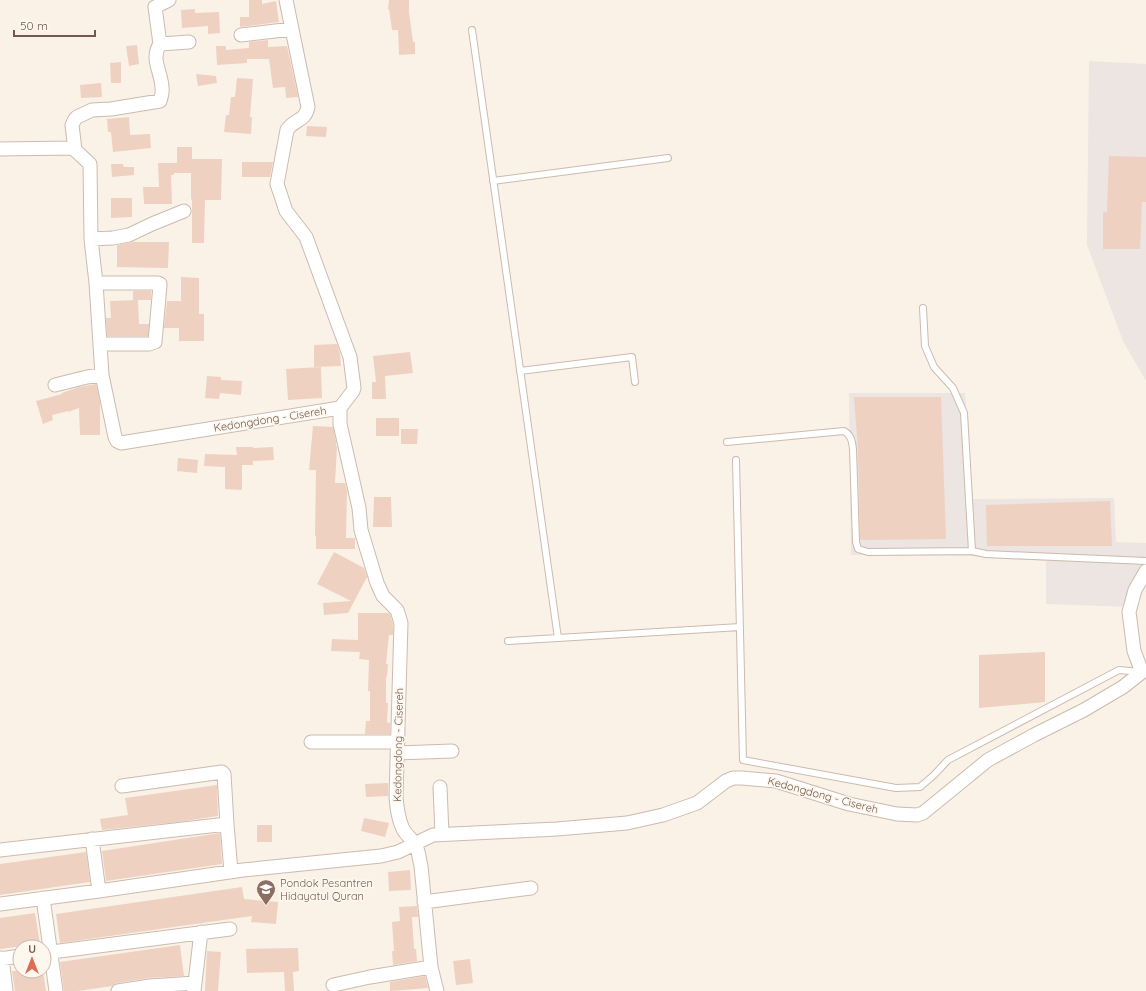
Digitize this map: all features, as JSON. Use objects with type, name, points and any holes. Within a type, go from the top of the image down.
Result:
[{"type":"street","points":[[0,149],[72,148],[75,150],[72,125],[77,116],[92,110],[111,109],[160,101],[162,89],[155,56],[156,49],[160,44],[156,7],[169,0]]},
{"type":"street","points":[[286,0],[308,107],[304,118],[290,125],[287,130],[277,184],[286,211],[306,237],[350,357],[354,388],[340,408]]},
{"type":"street","points":[[241,35],[292,29]]},
{"type":"street","points":[[160,44],[188,42]]},
{"type":"street","name":"Kedongdong - Cisereh","points":[[75,150],[90,164],[91,239],[96,283],[102,375],[117,441],[121,443],[340,408],[340,424],[359,508],[361,530],[377,583],[384,596],[397,610],[400,619],[396,797],[398,815],[403,829],[415,844],[433,835],[442,834],[557,829],[627,823],[663,815],[697,803],[726,781],[733,778],[776,780],[849,804],[897,814],[917,815],[923,813],[988,760],[1084,710],[1144,674]]},
{"type":"street","points":[[91,239],[112,238],[129,235],[184,211]]},
{"type":"street","points":[[96,283],[160,284],[155,342],[149,344],[100,344]]},
{"type":"street","points":[[55,385],[102,375]]},
{"type":"street","points":[[1144,674],[1134,651],[1129,612],[1135,590],[1146,570]]},
{"type":"street","points":[[311,742],[452,751]]},
{"type":"street","points":[[122,786],[222,772],[224,774],[231,872]]},
{"type":"street","points":[[440,787],[442,834]]},
{"type":"street","points":[[0,850],[227,824]]},
{"type":"street","points":[[92,839],[98,891]]},
{"type":"street","points":[[0,904],[231,872],[381,856],[398,852],[415,844],[421,866],[431,967],[436,991]]},
{"type":"street","points":[[424,902],[531,888]]},
{"type":"street","points":[[43,898],[46,939]]},
{"type":"street","points":[[52,951],[230,929]]},
{"type":"street","points":[[118,991],[194,987],[201,932]]},
{"type":"street","points":[[6,991],[1,958],[12,957]]},
{"type":"street","points":[[333,985],[431,967]]},
{"type":"street","points":[[52,974],[56,991]]},
{"type":"lane","points":[[472,30],[558,638]]},
{"type":"lane","points":[[493,181],[668,158]]},
{"type":"lane","points":[[923,308],[925,346],[934,367],[953,388],[964,413],[972,550]]},
{"type":"lane","points":[[520,372],[632,357],[635,382]]},
{"type":"lane","points":[[727,442],[844,431],[848,433],[853,449],[856,542],[858,549],[868,552],[972,550],[986,554],[1146,560]]},
{"type":"lane","points":[[736,460],[742,760],[896,788],[920,787],[948,760],[1119,670],[1144,674]]},
{"type":"lane","points":[[508,641],[740,627]]},
{"type":"shaded area","points":[[1089,61],[1146,64],[1146,381],[1123,341],[1087,245]]},
{"type":"shaded area","points":[[849,393],[965,393],[973,499],[1114,498],[1116,542],[1146,543],[1146,574],[1131,607],[1046,604],[1046,561],[971,556],[851,555]]},
{"type":"building","points":[[249,0],[262,0],[262,4],[276,1],[279,22],[240,27],[240,17],[249,17]]},
{"type":"building","points":[[389,0],[409,0],[413,42],[415,42],[415,54],[399,55],[398,30],[392,30],[388,9]]},
{"type":"building","points":[[195,9],[195,13],[219,12],[220,33],[208,34],[208,26],[182,28],[181,10]]},
{"type":"building","points":[[268,40],[268,47],[287,46],[298,97],[286,98],[285,87],[273,88],[269,59],[247,59],[247,63],[217,65],[216,46],[226,46],[226,50],[249,48],[249,42]]},
{"type":"building","points":[[137,45],[139,64],[129,66],[126,46]]},
{"type":"building","points":[[121,62],[121,83],[111,83],[110,63]]},
{"type":"building","points":[[196,74],[216,76],[217,83],[198,86]]},
{"type":"building","points":[[237,78],[253,79],[250,117],[252,117],[251,134],[224,132],[226,115],[229,115],[231,97],[235,97]]},
{"type":"building","points":[[101,83],[102,97],[81,98],[80,85]]},
{"type":"building","points":[[129,117],[130,135],[150,134],[151,148],[113,152],[111,132],[108,132],[107,119]]},
{"type":"building","points":[[307,126],[327,127],[326,137],[306,136]]},
{"type":"building","points":[[177,147],[192,147],[192,159],[222,159],[221,200],[205,200],[204,243],[192,243],[191,173],[174,173],[174,175],[171,175],[172,204],[144,204],[143,187],[159,187],[158,163],[177,163]]},
{"type":"building","points":[[1109,156],[1146,157],[1146,202],[1142,202],[1140,249],[1103,249],[1103,212],[1107,212]]},
{"type":"building","points":[[242,162],[273,162],[270,177],[242,177]]},
{"type":"building","points":[[111,164],[123,164],[124,167],[134,167],[134,175],[112,177]]},
{"type":"building","points":[[111,198],[132,198],[132,217],[111,218]]},
{"type":"building","points":[[133,242],[169,242],[168,268],[117,267],[117,245]]},
{"type":"building","points":[[181,277],[199,278],[199,314],[204,314],[204,341],[179,341],[179,328],[164,328],[167,301],[181,301]]},
{"type":"building","points":[[133,291],[151,291],[151,300],[133,300]]},
{"type":"building","points":[[138,300],[139,324],[149,324],[148,336],[107,336],[106,318],[111,318],[110,301]]},
{"type":"building","points":[[337,344],[341,366],[314,367],[314,345]]},
{"type":"building","points":[[410,352],[413,373],[385,376],[386,399],[372,399],[372,382],[376,382],[373,356]]},
{"type":"building","points":[[321,367],[322,398],[288,400],[286,369]]},
{"type":"building","points":[[207,376],[221,377],[221,380],[242,381],[241,395],[220,393],[219,399],[205,398]]},
{"type":"building","points":[[96,384],[100,402],[100,435],[80,435],[79,408],[52,415],[53,420],[43,424],[36,401],[62,394],[79,387]]},
{"type":"building","points":[[854,397],[941,397],[946,539],[860,540],[858,449]]},
{"type":"building","points":[[376,418],[399,418],[399,436],[376,436]]},
{"type":"building","points":[[313,426],[333,427],[337,447],[335,483],[345,483],[347,491],[346,538],[355,538],[355,549],[316,549],[316,470],[309,470]]},
{"type":"building","points":[[401,429],[418,429],[417,444],[401,444]]},
{"type":"building","points":[[236,447],[273,447],[274,460],[253,461],[253,465],[242,465],[242,490],[225,489],[225,467],[204,466],[205,454],[237,455]]},
{"type":"building","points":[[178,458],[198,460],[197,473],[177,471]]},
{"type":"building","points":[[374,497],[391,497],[392,527],[373,527]]},
{"type":"building","points":[[1110,501],[1112,546],[987,546],[986,505]]},
{"type":"building","points":[[334,552],[364,568],[367,577],[348,613],[324,615],[323,603],[351,601],[317,584]]},
{"type":"building","points":[[358,613],[388,613],[390,614],[393,624],[393,635],[389,635],[386,664],[388,664],[386,677],[386,703],[388,703],[387,722],[390,723],[390,734],[365,734],[366,721],[370,721],[370,691],[368,691],[369,660],[359,659],[360,652],[331,651],[332,639],[358,640]]},
{"type":"building","points":[[1045,652],[1045,702],[979,708],[979,655]]},
{"type":"building","points":[[388,783],[388,796],[366,797],[365,784]]},
{"type":"building","points":[[217,785],[218,816],[102,830],[100,819],[128,815],[125,798]]},
{"type":"building","points":[[364,818],[389,823],[385,837],[361,831]]},
{"type":"building","points":[[257,825],[272,825],[272,842],[257,842]]},
{"type":"building","points":[[220,833],[222,864],[106,881],[102,851]]},
{"type":"building","points":[[86,852],[90,882],[0,895],[0,864]]},
{"type":"building","points":[[410,870],[411,890],[389,891],[388,872]]},
{"type":"building","points":[[242,887],[244,899],[278,902],[276,924],[251,922],[252,916],[60,943],[56,914]]},
{"type":"building","points":[[417,906],[418,917],[412,917],[414,949],[416,949],[417,961],[393,965],[392,951],[394,951],[392,922],[400,921],[399,907]]},
{"type":"building","points":[[35,913],[39,939],[12,939],[12,948],[0,949],[0,918]]},
{"type":"building","points":[[180,945],[184,976],[149,978],[117,983],[112,986],[78,991],[64,991],[60,962]]},
{"type":"building","points":[[298,948],[299,971],[293,972],[294,991],[285,991],[284,972],[247,973],[246,949]]},
{"type":"building","points":[[207,951],[221,952],[218,991],[205,991]]},
{"type":"building","points":[[470,959],[473,983],[456,985],[453,961]]},
{"type":"building","points":[[425,976],[428,988],[390,991],[390,982]]},
{"type":"building","points":[[13,979],[44,979],[46,991],[15,991]]},
{"type":"place","name":"Pondok Pesantren Hidayatul Quran","points":[[266,906]]}]
